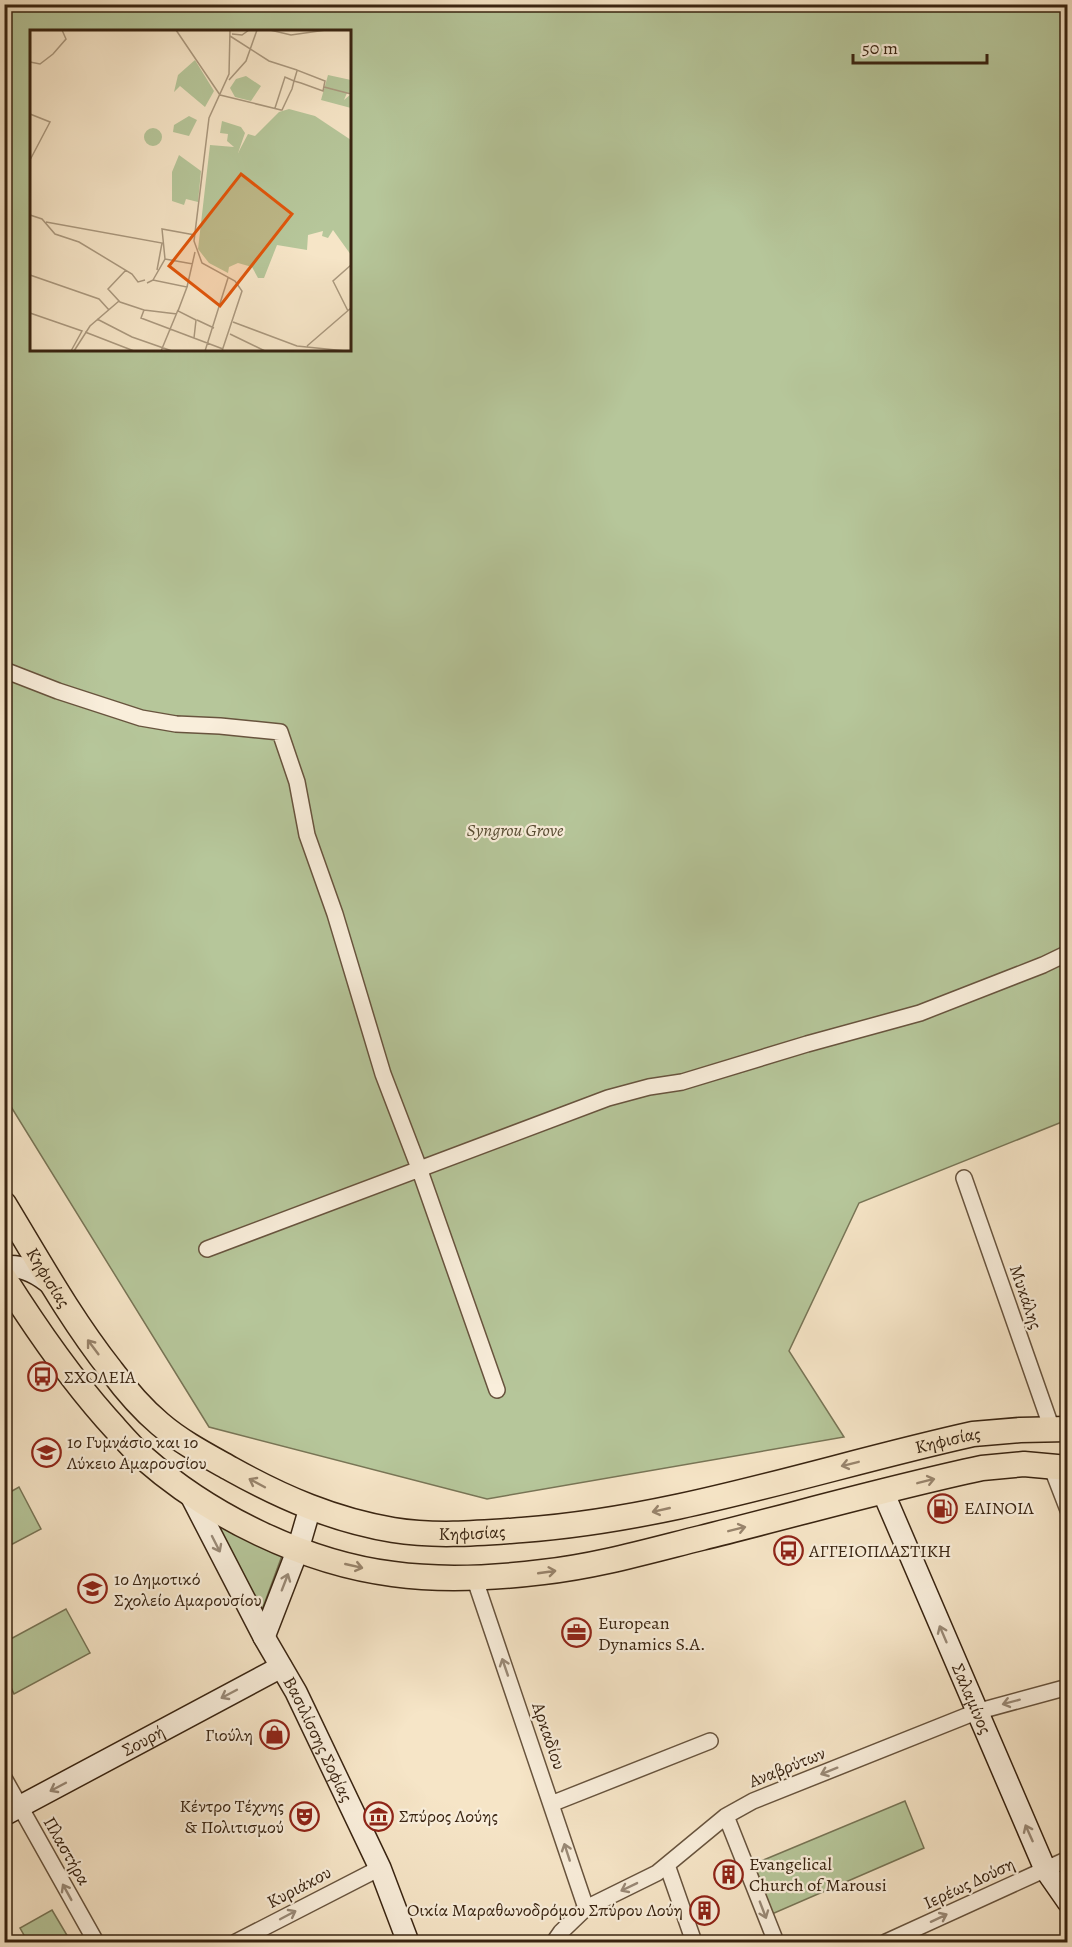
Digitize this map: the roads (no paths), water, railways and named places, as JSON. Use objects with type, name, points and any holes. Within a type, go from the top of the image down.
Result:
[{"type":"main road","name":"Κηφισίας","points":[[4,1204],[88,1341],[123,1386],[159,1423],[183,1441],[280,1496],[345,1519],[395,1530],[460,1534],[555,1528],[650,1512],[973,1434],[1060,1429]]},
{"type":"main road","name":"Κηφισίας","points":[[4,1278],[58,1359],[143,1458],[189,1492],[297,1550],[393,1574],[474,1577],[544,1572],[625,1557],[982,1468],[1024,1464],[1059,1467]]},
{"type":"street","points":[[4,670],[58,691],[141,718],[176,724],[280,732],[297,782],[307,835],[335,914],[383,1074],[419,1168],[497,1390]]},
{"type":"street","points":[[207,1249],[608,1098],[682,1082],[920,1013],[1068,953]]},
{"type":"street","name":"Μυκάλης","points":[[964,1178],[1060,1429]]},
{"type":"street","points":[[4,1267],[30,1270],[53,1285]]},
{"type":"street","points":[[1059,1467],[1068,1510]]},
{"type":"street","name":"Βασιλίσσης Σοφίας","points":[[189,1492],[264,1637],[296,1692],[380,1868],[408,1942]]},
{"type":"street","name":"Σαλαμίνος","points":[[884,1492],[1045,1869],[1068,1902]]},
{"type":"street","points":[[264,1637],[297,1550],[310,1508]]},
{"type":"street","name":"Αρκαδίου","points":[[474,1577],[586,1908]]},
{"type":"street","name":"Σουρή","points":[[12,1811],[281,1667]]},
{"type":"street","name":"Αναβρύτων","points":[[554,1942],[586,1908],[657,1873],[726,1816],[753,1801],[976,1712],[1068,1687]]},
{"type":"street","points":[[551,1804],[710,1741]]},
{"type":"street","name":"Πλαστήρα","points":[[4,1778],[12,1811],[96,1942]]},
{"type":"street","points":[[726,1816],[776,1942]]},
{"type":"street","name":"Ιερέως Δούση","points":[[886,1942],[1068,1859]]},
{"type":"street","points":[[667,1865],[694,1942]]},
{"type":"street","name":"Κυριάκου","points":[[236,1942],[380,1868]]},
{"type":"place","name":"ΣΧΟΛΕΙΑ","points":[[43,1377]]},
{"type":"place","name":"1ο Γυμνάσιο και 1ο Λύκειο Αμαρουσίου","points":[[46,1452]]},
{"type":"place","name":"ΕΛΙΝΟΙΛ","points":[[943,1508]]},
{"type":"place","name":"ΑΓΓΕΙΟΠΛΑΣΤΙΚΗ","points":[[788,1551]]},
{"type":"place","name":"1ο Δημοτικό Σχολείο Αμαρουσίου","points":[[93,1589]]},
{"type":"place","name":"European Dynamics S.A.","points":[[577,1633]]},
{"type":"place","name":"Γιούλη","points":[[274,1735]]},
{"type":"place","name":"Κέντρο Τέχνης & Πολιτισμού","points":[[305,1816]]},
{"type":"place","name":"Σπύρος Λούης","points":[[378,1816]]},
{"type":"place","name":"Evangelical Church of Marousi","points":[[728,1874]]},
{"type":"place","name":"Οικία Μαραθωνοδρόμου Σπύρου Λούη","points":[[704,1910]]},
{"type":"park label","name":"Syngrou Grove","points":[[515,830]]}]
